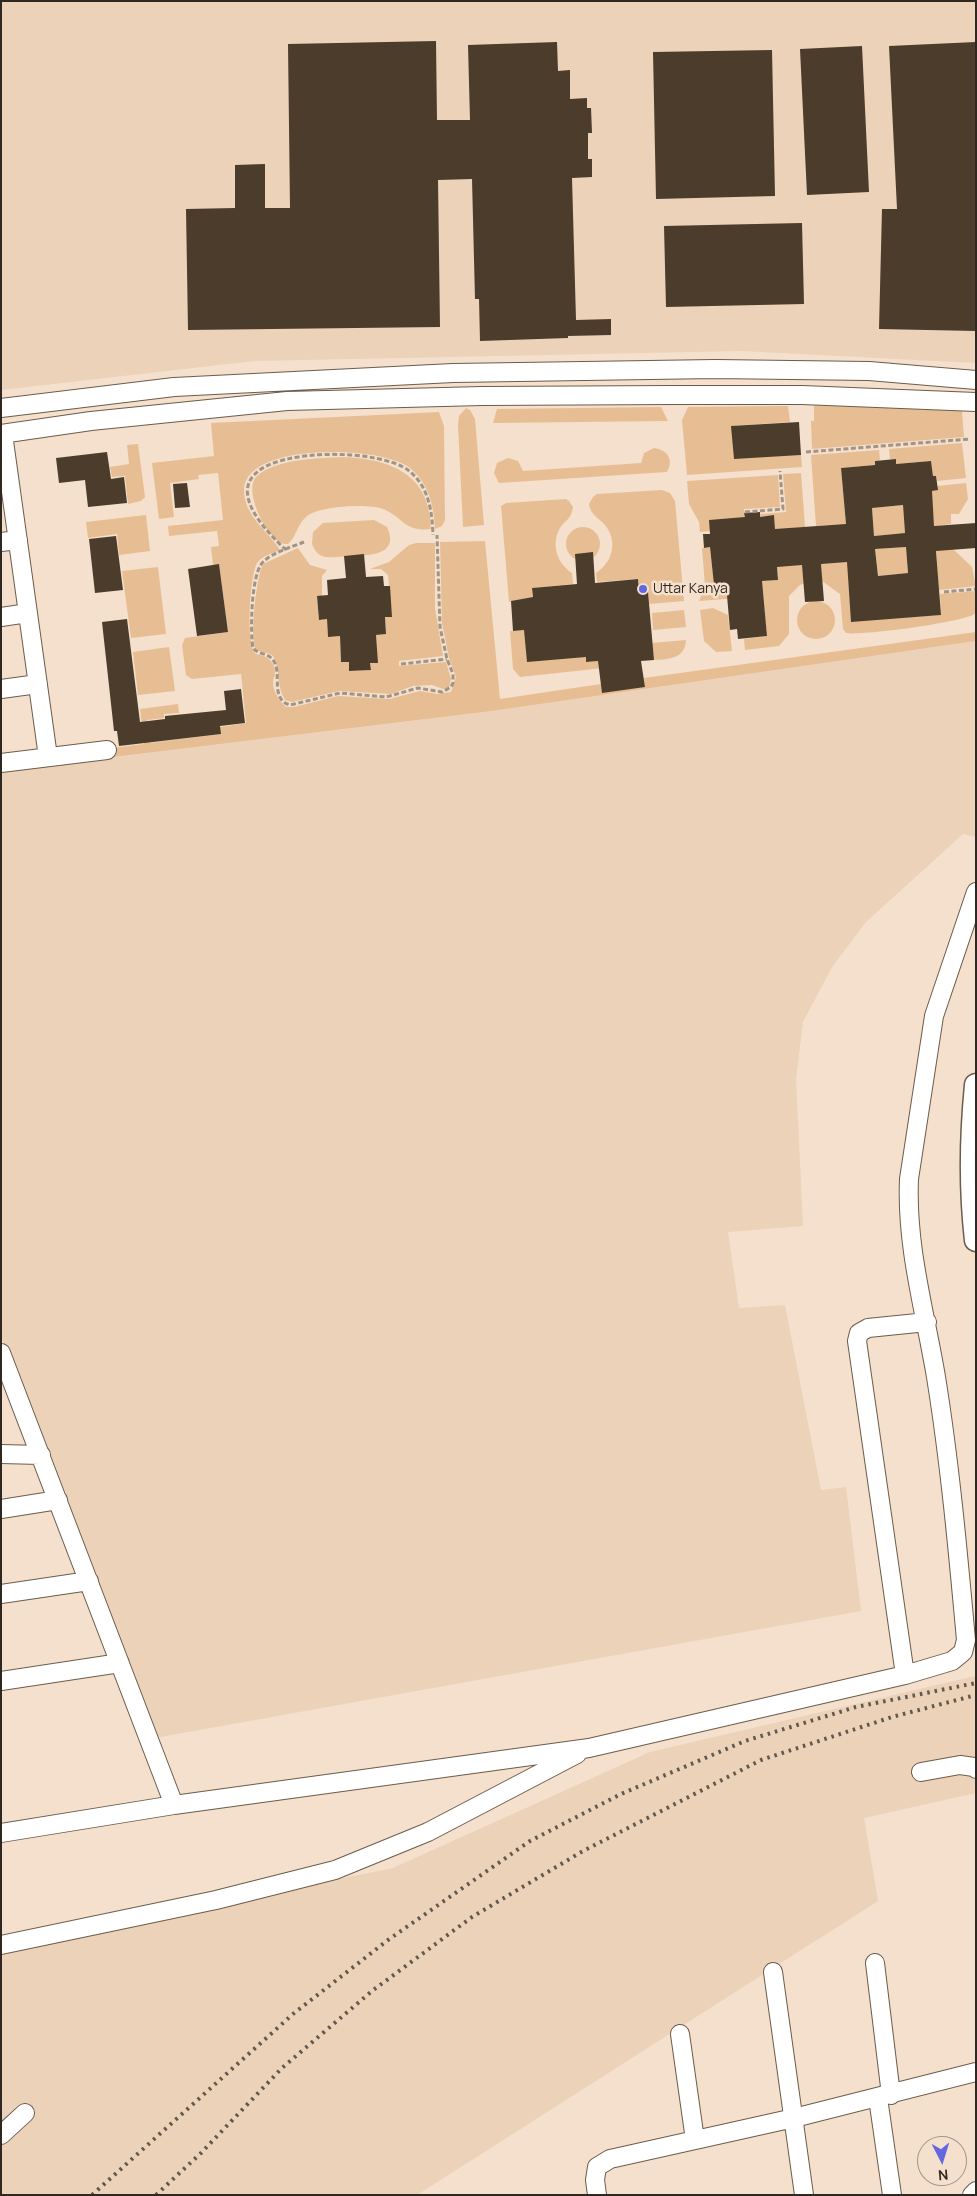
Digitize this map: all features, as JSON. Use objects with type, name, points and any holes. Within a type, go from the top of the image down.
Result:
[{"type":"main road","points":[[976,1085],[972,1146],[973,1210],[976,1240]]},
{"type":"street","points":[[1,408],[174,387],[453,373],[716,369],[869,372],[976,380]]},
{"type":"street","points":[[576,371],[576,396]]},
{"type":"street","points":[[48,757],[28,613],[10,541],[2,434],[92,421],[287,401],[482,396],[802,395],[976,402]]},
{"type":"street","points":[[1,617],[28,613]]},
{"type":"street","points":[[1,688],[38,684]]},
{"type":"street","points":[[1,763],[107,750]]},
{"type":"street","points":[[1,1833],[174,1805],[589,1748],[905,1675],[952,1661],[963,1652],[966,1640],[954,1505],[927,1322],[917,1282],[909,1229],[909,1179],[934,1016],[959,937],[976,892]]},
{"type":"street","points":[[905,1675],[857,1341],[859,1333],[868,1328],[927,1322]]},
{"type":"street","points":[[1,1353],[174,1805]]},
{"type":"street","points":[[1,1454],[41,1455]]},
{"type":"street","points":[[1,1509],[58,1500]]},
{"type":"street","points":[[1,1594],[89,1581]]},
{"type":"street","points":[[1,1681],[120,1663]]},
{"type":"street","points":[[1,1945],[216,1900],[335,1870],[428,1832],[589,1748]]},
{"type":"street","points":[[921,1772],[960,1764],[976,1769]]},
{"type":"street","points":[[875,1964],[892,2195]]},
{"type":"street","points":[[773,1972],[804,2195]]},
{"type":"street","points":[[680,2034],[695,2140]]},
{"type":"street","points":[[597,2195],[594,2180],[597,2167],[610,2159],[794,2118],[976,2072]]},
{"type":"street","points":[[1,2135],[25,2113]]},
{"type":"street","points":[[972,2195],[976,2191]]},
{"type":"path","points":[[806,452],[970,439]]},
{"type":"path","points":[[286,550],[263,528],[252,509],[248,496],[250,481],[254,474],[279,462],[321,455],[342,454],[377,457],[400,465],[409,471],[424,490],[429,502],[435,535],[440,627],[447,659],[451,666],[453,682],[447,690],[442,692],[418,688],[396,695],[375,697],[340,693],[290,705],[284,702],[277,690],[274,662],[268,655],[258,653],[253,648],[251,620],[259,567],[264,560],[304,542]]},
{"type":"path","points":[[745,512],[783,509],[780,471]]},
{"type":"path","points":[[944,592],[976,589]]},
{"type":"path","points":[[401,664],[447,659]]},
{"type":"shaded area","points":[[1,1],[976,1],[976,363],[741,351],[254,361],[1,390]]},
{"type":"shaded area","points":[[814,405],[962,411],[964,437],[812,449],[811,421],[814,421]]},
{"type":"shaded area","points":[[788,406],[790,422],[732,426],[734,458],[801,455],[802,467],[687,475],[682,420],[688,407]]},
{"type":"shaded area","points":[[661,407],[668,421],[493,423],[497,409]]},
{"type":"shaded area","points":[[466,408],[470,410],[475,419],[484,525],[463,527],[458,425],[459,416]]},
{"type":"shaded area","points":[[439,412],[444,426],[445,520],[442,526],[435,529],[432,504],[422,481],[410,468],[395,460],[345,452],[316,452],[289,456],[266,463],[250,474],[244,490],[248,508],[280,550],[262,558],[254,570],[250,610],[251,637],[256,654],[268,658],[273,663],[275,670],[274,689],[286,707],[294,707],[338,696],[389,699],[420,691],[437,694],[451,692],[456,677],[449,658],[442,623],[440,542],[485,541],[500,699],[601,684],[645,687],[644,678],[976,632],[976,641],[492,711],[114,757],[112,748],[144,744],[140,709],[178,704],[179,713],[164,714],[164,718],[147,720],[150,743],[220,734],[220,727],[246,723],[241,674],[192,679],[186,675],[182,645],[185,638],[228,632],[219,565],[213,565],[211,547],[219,546],[217,531],[169,536],[168,526],[223,520],[218,473],[198,475],[199,479],[170,483],[174,517],[159,519],[152,463],[214,456],[211,423]]},
{"type":"shaded area","points":[[962,443],[966,478],[937,481],[936,476],[933,476],[931,461],[896,464],[896,459],[890,460],[889,449]]},
{"type":"shaded area","points":[[138,444],[145,497],[141,501],[128,504],[125,476],[112,477],[110,467],[129,464],[127,445]]},
{"type":"shaded area","points":[[654,448],[663,451],[668,456],[670,463],[667,472],[499,483],[494,473],[497,463],[508,458],[518,461],[523,471],[641,463],[644,453]]},
{"type":"shaded area","points":[[879,450],[880,460],[875,461],[875,465],[841,468],[847,533],[830,534],[830,525],[816,526],[811,455]]},
{"type":"shaded area","points":[[343,457],[377,461],[405,473],[424,495],[429,510],[431,529],[409,526],[383,509],[356,506],[322,510],[307,516],[288,544],[281,543],[273,537],[255,504],[253,483],[257,476],[275,466],[298,460]]},
{"type":"shaded area","points":[[801,473],[805,527],[793,528],[776,540],[774,516],[760,517],[760,514],[786,512],[783,474]]},
{"type":"shaded area","points":[[778,475],[780,507],[744,509],[745,517],[710,531],[700,532],[699,522],[689,504],[687,481]]},
{"type":"shaded area","points":[[966,483],[968,499],[959,514],[951,514],[951,524],[934,526],[931,491],[937,490],[937,486]]},
{"type":"shaded area","points":[[662,490],[670,493],[675,501],[684,601],[649,604],[648,592],[639,592],[638,579],[597,582],[596,573],[610,557],[612,544],[609,531],[593,514],[589,504],[597,494]]},
{"type":"shaded area","points":[[566,499],[573,507],[571,515],[559,530],[556,548],[563,565],[572,573],[573,584],[532,588],[533,597],[509,602],[501,506],[506,503]]},
{"type":"shaded area","points":[[903,505],[905,533],[874,536],[872,508]]},
{"type":"shaded area","points":[[146,515],[150,551],[119,555],[117,534],[88,538],[86,522]]},
{"type":"shaded area","points":[[374,520],[387,527],[390,537],[386,549],[380,552],[366,555],[325,557],[317,553],[312,544],[313,532],[323,523]]},
{"type":"shaded area","points":[[583,527],[595,532],[600,544],[595,556],[583,561],[571,556],[566,544],[571,532]]},
{"type":"shaded area","points":[[435,543],[435,608],[443,656],[399,661],[399,666],[446,662],[451,679],[449,687],[443,689],[432,685],[413,686],[391,694],[339,691],[292,702],[285,700],[280,689],[277,667],[273,656],[257,650],[254,643],[255,606],[258,580],[263,564],[298,548],[310,565],[327,570],[322,576],[322,596],[317,596],[319,620],[327,619],[328,637],[340,636],[341,662],[349,662],[350,671],[371,670],[370,663],[377,663],[376,635],[386,634],[385,617],[392,617],[388,575],[381,569],[370,569],[389,562],[409,545]]},
{"type":"shaded area","points":[[710,547],[714,585],[778,580],[776,559],[806,564],[807,582],[800,585],[789,596],[789,634],[779,646],[745,650],[744,639],[767,636],[763,596],[699,601],[705,586],[702,548]]},
{"type":"shaded area","points":[[906,547],[908,573],[878,576],[875,549]]},
{"type":"shaded area","points":[[952,548],[972,567],[976,586],[939,590],[936,549]]},
{"type":"shaded area","points":[[849,554],[848,579],[852,621],[941,615],[940,594],[976,591],[976,613],[968,617],[913,628],[846,633],[843,629],[840,594],[822,581],[821,564]]},
{"type":"shaded area","points":[[158,567],[166,634],[131,638],[122,571]]},
{"type":"shaded area","points":[[816,601],[829,607],[835,620],[829,633],[816,639],[803,633],[797,620],[803,607]]},
{"type":"shaded area","points":[[713,608],[728,615],[732,651],[716,652],[704,641],[700,610]]},
{"type":"shaded area","points":[[684,610],[686,627],[653,630],[652,613]]},
{"type":"shaded area","points":[[524,630],[586,657],[586,662],[613,660],[613,667],[520,677],[513,669],[510,631]]},
{"type":"shaded area","points":[[686,640],[683,651],[675,657],[654,660],[652,643]]},
{"type":"shaded area","points":[[976,641],[976,837],[963,834],[866,922],[832,967],[803,1022],[796,1079],[803,1226],[728,1232],[739,1308],[785,1305],[821,1490],[846,1487],[861,1611],[155,1738],[1,1336],[1,771],[492,711]]},
{"type":"shaded area","points":[[169,647],[175,691],[138,695],[133,652]]},
{"type":"shaded area","points":[[975,1676],[976,1793],[864,1818],[878,1901],[417,2195],[1,2195],[1,1948],[393,1868],[650,1752]]},
{"type":"building","points":[[436,41],[437,120],[470,120],[468,45],[557,42],[558,71],[570,70],[570,99],[587,98],[587,108],[591,108],[592,133],[588,133],[588,159],[592,159],[592,177],[572,178],[576,320],[611,319],[611,335],[480,341],[479,299],[475,299],[472,179],[438,180],[440,327],[188,330],[186,209],[235,208],[235,165],[265,164],[265,208],[290,208],[288,44]]},
{"type":"building","points":[[976,42],[976,331],[879,329],[882,209],[897,209],[889,46]]},
{"type":"building","points":[[862,46],[869,192],[807,195],[800,49]]},
{"type":"building","points":[[772,50],[775,196],[656,199],[653,52]]},
{"type":"building","points":[[802,223],[804,304],[666,307],[664,226]]},
{"type":"building","points":[[799,422],[801,455],[734,459],[731,426]]},
{"type":"building","points":[[107,452],[111,479],[124,477],[127,503],[88,507],[85,480],[59,483],[56,458]]},
{"type":"building","points":[[896,459],[896,464],[931,461],[933,476],[936,476],[938,490],[932,491],[934,526],[976,523],[976,548],[936,551],[941,615],[851,622],[847,562],[821,564],[824,601],[805,602],[802,565],[777,567],[778,580],[762,581],[767,636],[738,639],[737,629],[730,630],[726,584],[714,585],[710,547],[704,548],[703,534],[710,534],[709,520],[745,517],[744,513],[760,512],[760,517],[774,515],[775,529],[846,524],[841,468],[875,465],[875,461]],"holes":[[[903,505],[905,533],[874,536],[872,508]],[[906,547],[908,573],[878,576],[875,549]]]},
{"type":"building","points":[[187,483],[190,507],[175,508],[173,484]]},
{"type":"building","points":[[116,536],[123,590],[95,593],[89,539]]},
{"type":"building","points":[[593,552],[595,583],[638,579],[639,592],[648,592],[654,660],[641,661],[645,687],[602,693],[598,661],[586,662],[586,657],[527,662],[524,630],[513,631],[511,601],[533,597],[532,588],[577,584],[575,554]]},
{"type":"building","points":[[364,554],[366,577],[383,576],[384,586],[390,586],[392,617],[385,617],[386,634],[376,635],[378,663],[370,663],[371,670],[349,671],[349,662],[341,662],[340,636],[328,637],[327,619],[319,620],[317,596],[328,595],[327,580],[346,578],[344,556]]},
{"type":"building","points":[[219,564],[228,632],[197,636],[188,569]]},
{"type":"building","points":[[127,619],[140,722],[165,719],[165,716],[226,710],[224,691],[241,689],[245,723],[220,726],[221,734],[119,746],[117,731],[114,731],[102,622]]},
{"type":"railway","points":[[92,2195],[293,2014],[388,1940],[530,1841],[621,1794],[745,1741],[856,1707],[976,1683]]},
{"type":"railway","points":[[156,2195],[201,2153],[282,2068],[372,1991],[472,1917],[583,1851],[761,1760],[892,1717],[976,1695]]},
{"type":"place","name":"Uttar Kanya","points":[[643,589]]}]
